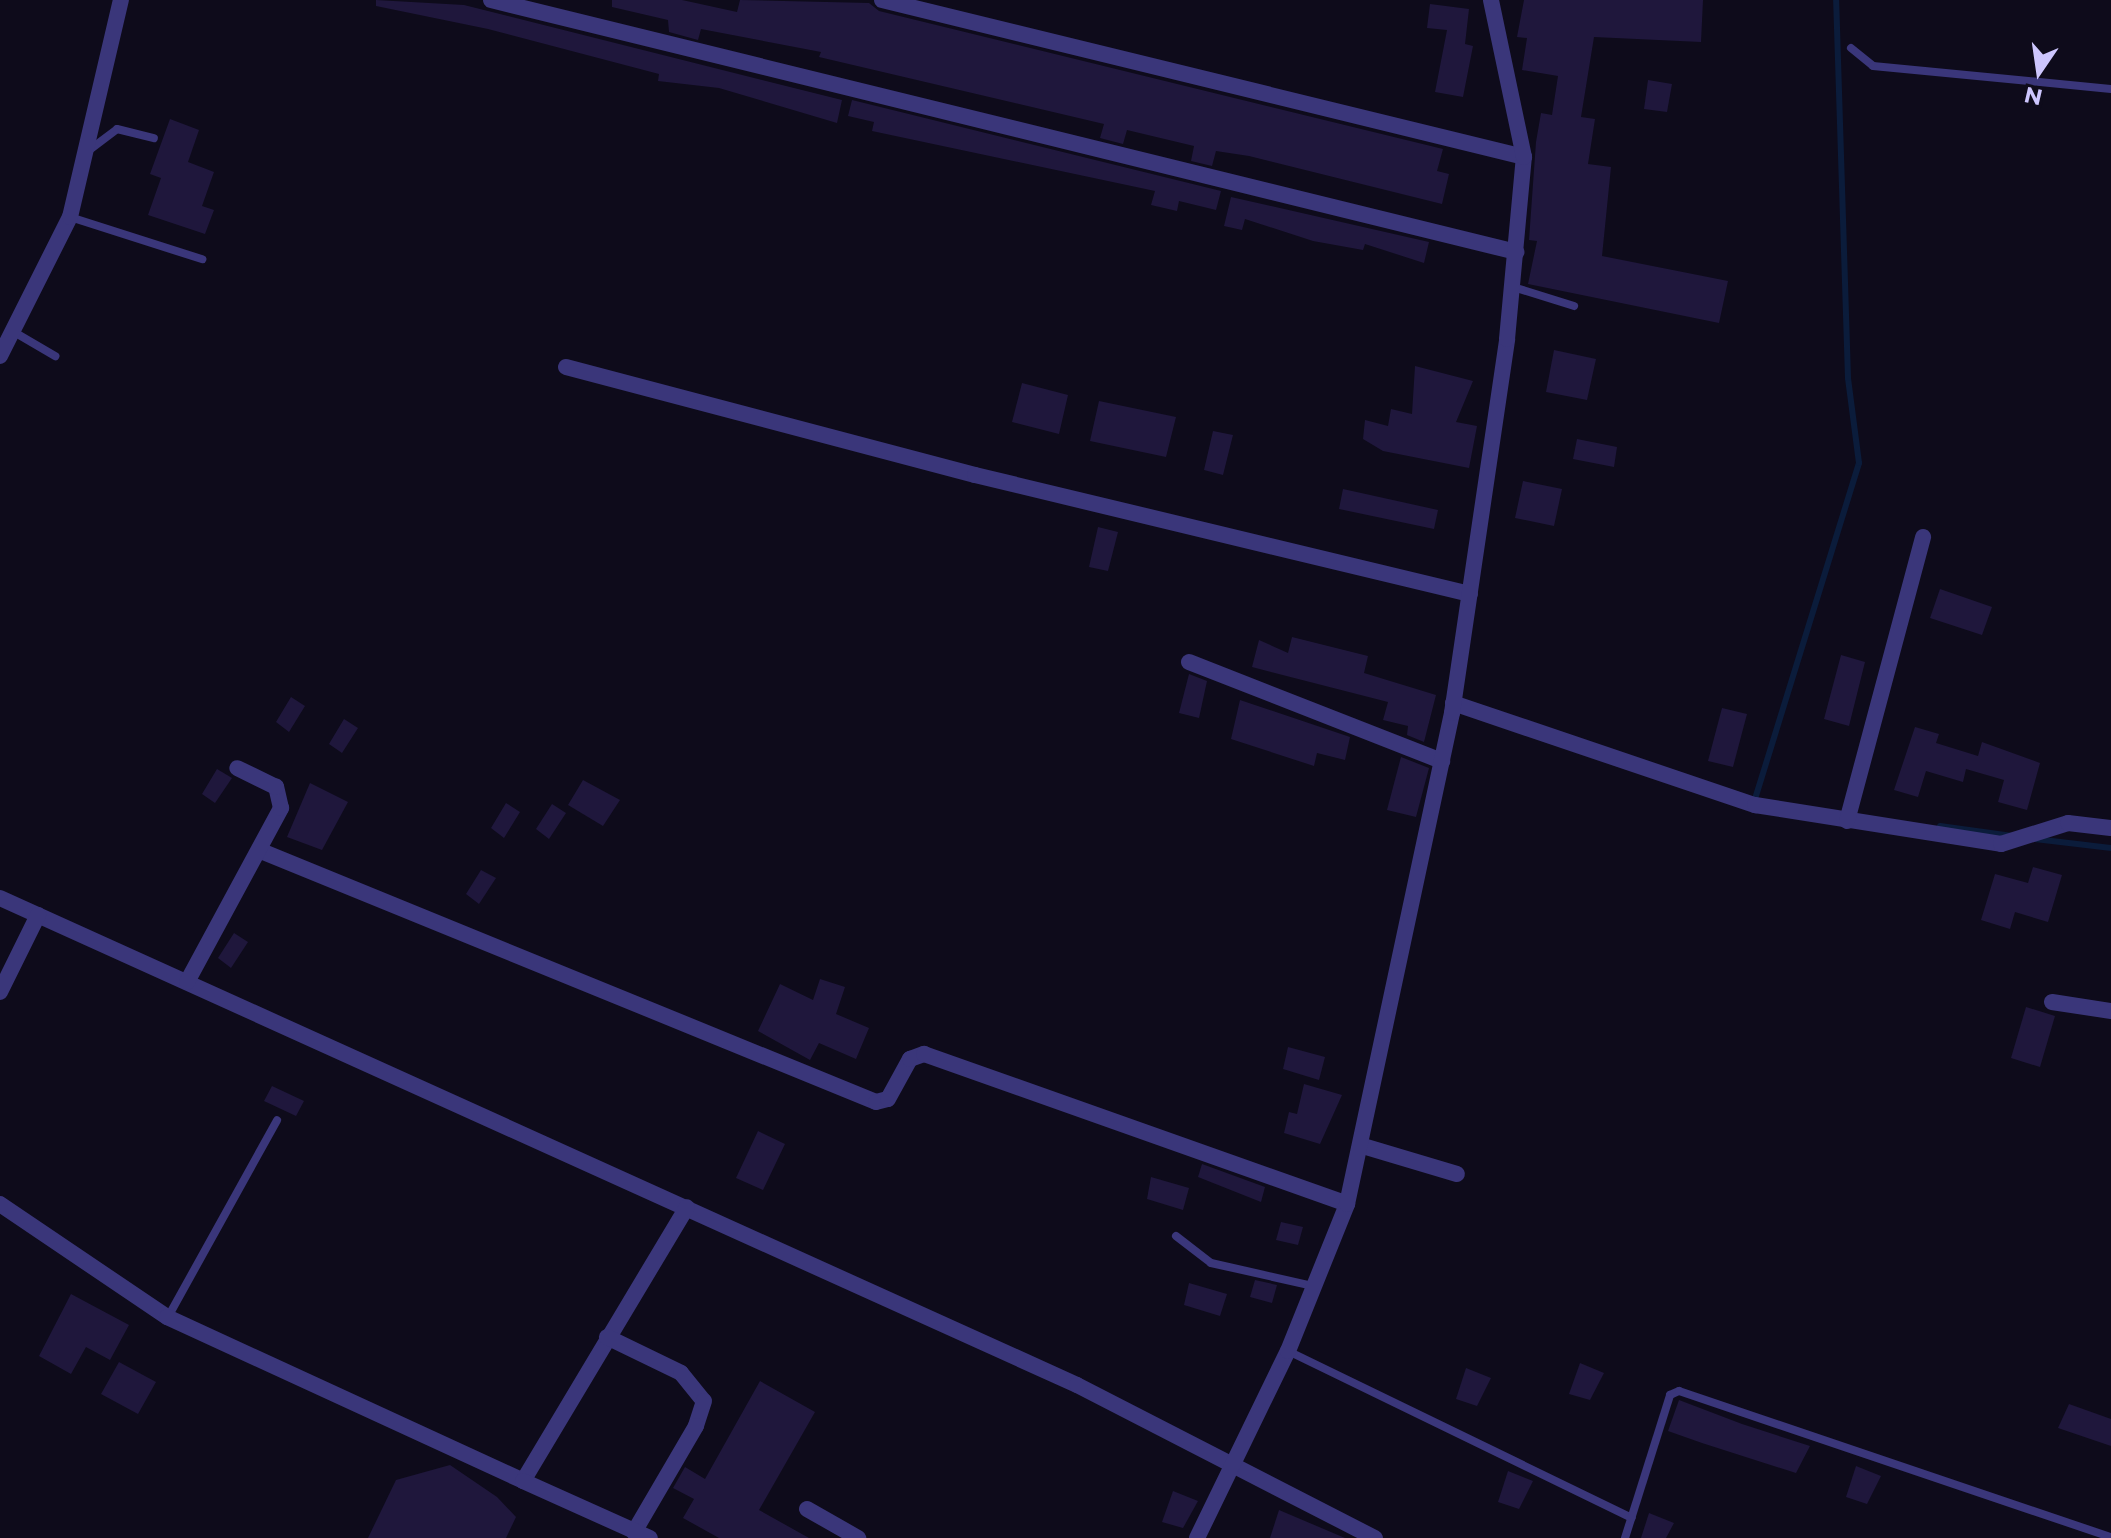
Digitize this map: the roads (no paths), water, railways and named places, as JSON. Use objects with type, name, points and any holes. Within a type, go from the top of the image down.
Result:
[{"type":"street","points":[[0,356],[70,217],[88,152],[121,0]]},
{"type":"street","points":[[491,0],[1516,252]]},
{"type":"street","points":[[882,0],[1524,157]]},
{"type":"street","points":[[1197,1538],[1288,1351],[1347,1204],[1363,1146],[1442,761],[1470,594],[1512,287],[1524,157],[1491,0]]},
{"type":"street","points":[[566,367],[959,471],[1470,594]]},
{"type":"street","points":[[1847,821],[1923,537]]},
{"type":"street","points":[[1189,662],[1442,761]]},
{"type":"street","points":[[1453,703],[1729,797],[1847,821],[2001,844],[2068,823],[2111,828]]},
{"type":"street","points":[[187,982],[261,851],[281,808],[280,792],[237,768]]},
{"type":"street","points":[[261,851],[876,1102],[888,1099],[913,1055],[931,1056],[1347,1204]]},
{"type":"street","points":[[0,898],[687,1207],[1236,1461],[1375,1538]]},
{"type":"street","points":[[0,992],[38,915]]},
{"type":"street","points":[[2052,1002],[2111,1011]]},
{"type":"street","points":[[1363,1146],[1457,1174]]},
{"type":"street","points":[[0,1204],[167,1317],[642,1535],[696,1426],[704,1401],[681,1373],[607,1337]]},
{"type":"street","points":[[523,1481],[687,1207]]},
{"type":"street","points":[[807,1509],[858,1538]]},
{"type":"lane","points":[[1851,48],[1873,66],[2111,89]]},
{"type":"lane","points":[[88,152],[117,129],[154,138]]},
{"type":"lane","points":[[70,217],[202,259]]},
{"type":"lane","points":[[1512,287],[1574,306]]},
{"type":"lane","points":[[14,332],[55,356]]},
{"type":"lane","points":[[167,1317],[277,1120]]},
{"type":"lane","points":[[1176,1236],[1211,1263],[1314,1286]]},
{"type":"lane","points":[[1288,1351],[1632,1518]]},
{"type":"lane","points":[[1625,1538],[1670,1395],[1679,1391],[2111,1537]]},
{"type":"waterway","points":[[1755,799],[1859,463],[1848,378],[1836,0]]},
{"type":"waterway","points":[[1940,826],[2012,836]]},
{"type":"waterway","points":[[2035,839],[2111,848]]}]
